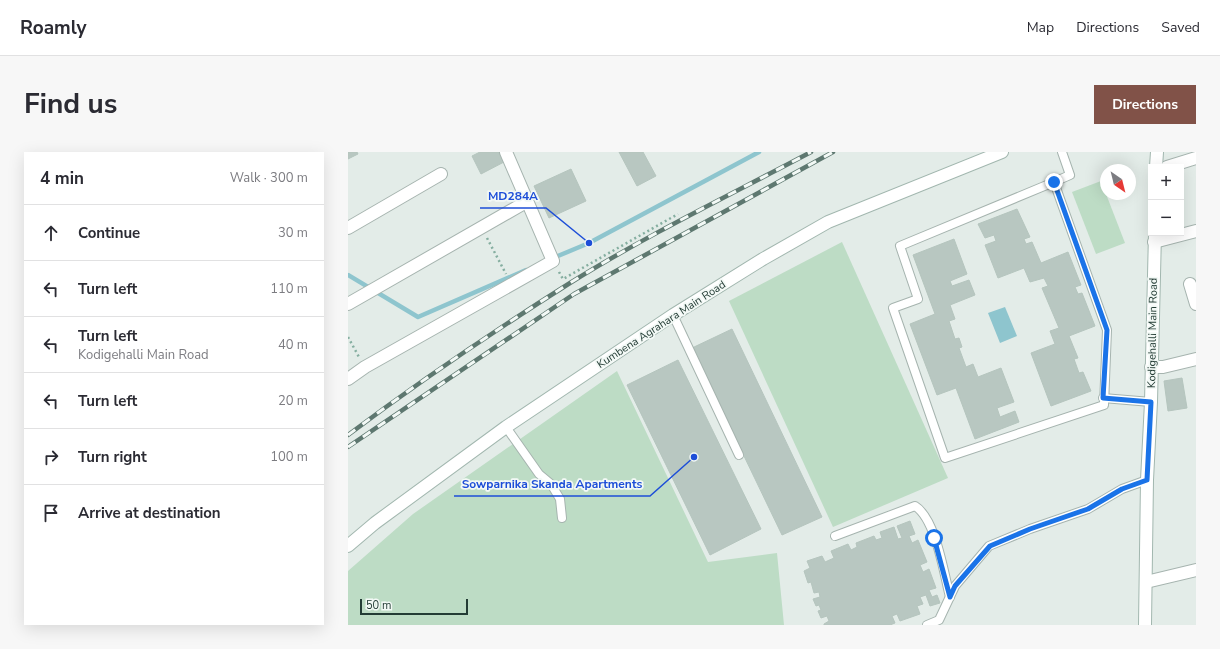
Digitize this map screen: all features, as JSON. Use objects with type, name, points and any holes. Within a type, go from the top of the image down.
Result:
[{"type":"street","points":[[348,379],[364,368],[512,286],[553,261],[526,202],[506,152]]},
{"type":"street","name":"Kumbena Agrahara Main Road","points":[[348,546],[375,523],[506,427],[673,315],[763,259],[828,222],[1002,152]]},
{"type":"street","points":[[1156,164],[1157,152]]},
{"type":"street","points":[[1177,164],[1196,158]]},
{"type":"street","points":[[348,228],[441,174]]},
{"type":"street","points":[[348,304],[482,229],[526,202]]},
{"type":"street","points":[[1154,238],[1196,231]]},
{"type":"street","name":"Kodigehalli Main Road","points":[[1145,625],[1147,480],[1151,402],[1154,238]]},
{"type":"street","points":[[1190,284],[1196,304]]},
{"type":"street","points":[[1151,367],[1163,367],[1196,359]]},
{"type":"street","points":[[1146,582],[1196,570]]},
{"type":"lane","points":[[1054,182],[1107,330],[1103,398],[1104,405],[945,458],[893,308],[918,299],[900,246],[1070,175],[1062,152]]},
{"type":"lane","points":[[673,315],[738,455]]},
{"type":"lane","points":[[1103,398],[1151,402]]},
{"type":"lane","points":[[506,427],[539,474],[551,484],[560,499],[562,518]]},
{"type":"lane","points":[[927,625],[939,620],[955,586],[990,546],[1030,529],[1088,509],[1122,489],[1147,480]]},
{"type":"lane","points":[[835,536],[915,506],[924,514],[934,538],[950,597]]},
{"type":"path","points":[[553,261],[563,278],[678,214]]},
{"type":"path","points":[[482,229],[512,286]]},
{"type":"path","points":[[348,337],[364,368]]},
{"type":"green space","points":[[1100,181],[1100,200],[1108,200],[1125,243],[1096,254],[1072,192]]},
{"type":"green space","points":[[842,242],[948,478],[833,527],[729,301]]},
{"type":"green space","points":[[617,371],[708,562],[777,553],[784,625],[348,625],[348,571],[413,514]]},
{"type":"water","points":[[1005,307],[1017,336],[1000,343],[988,313]]},
{"type":"building","points":[[348,152],[357,152],[358,154],[348,159]]},
{"type":"building","points":[[480,152],[499,152],[504,162],[481,174],[472,156]]},
{"type":"building","points":[[619,152],[643,152],[656,176],[637,186]]},
{"type":"building","points":[[571,169],[586,201],[549,218],[534,186]]},
{"type":"building","points":[[1017,209],[1030,237],[1024,239],[1026,244],[1032,242],[1041,263],[1068,252],[1081,285],[1075,287],[1078,294],[1082,293],[1095,326],[1069,336],[1078,358],[1074,359],[1079,373],[1083,372],[1091,391],[1051,406],[1031,353],[1055,344],[1050,331],[1059,328],[1042,288],[1048,286],[1044,278],[1030,282],[1024,268],[998,278],[985,245],[996,241],[994,235],[985,238],[978,224]]},
{"type":"building","points":[[954,239],[967,274],[950,281],[952,286],[969,280],[975,295],[950,305],[955,319],[949,321],[955,339],[959,338],[962,347],[959,348],[966,367],[973,364],[978,377],[1001,368],[1014,402],[997,408],[1000,417],[1015,411],[1019,422],[975,439],[956,388],[937,395],[910,324],[935,314],[913,255]]},
{"type":"building","points":[[732,329],[822,517],[782,535],[692,348]]},
{"type":"building","points":[[678,360],[761,529],[710,555],[627,385]]},
{"type":"building","points":[[1182,378],[1187,408],[1168,411],[1164,381]]},
{"type":"building","points":[[910,521],[915,534],[909,536],[912,543],[918,540],[927,562],[920,565],[923,572],[929,569],[936,588],[929,590],[932,597],[937,595],[940,603],[930,606],[926,595],[920,597],[923,604],[917,606],[920,614],[900,621],[897,614],[892,616],[895,623],[890,625],[824,625],[829,621],[827,616],[821,618],[818,611],[821,610],[819,605],[816,606],[813,599],[820,597],[819,592],[814,593],[811,582],[808,583],[804,571],[810,568],[807,561],[822,556],[825,562],[834,558],[831,551],[848,544],[851,550],[857,547],[856,543],[874,536],[876,540],[882,538],[880,532],[894,527],[898,539],[902,538],[897,526]]},
{"type":"waterway","points":[[553,258],[589,243],[759,152]]},
{"type":"waterway","points":[[348,275],[418,317],[526,270]]},
{"type":"railway","points":[[348,435],[402,395],[513,319],[599,265],[811,152]]},
{"type":"railway","points":[[348,447],[574,294],[833,152]]},
{"type":"place","name":"MD284A","points":[[589,243]]},
{"type":"place","name":"Sowparnika Skanda Apartments","points":[[694,457]]},
{"type":"route","points":[[934,538],[950,597],[955,586],[990,546],[1030,529],[1088,509],[1122,489],[1147,480],[1151,402],[1103,398],[1107,330],[1054,182]]}]
